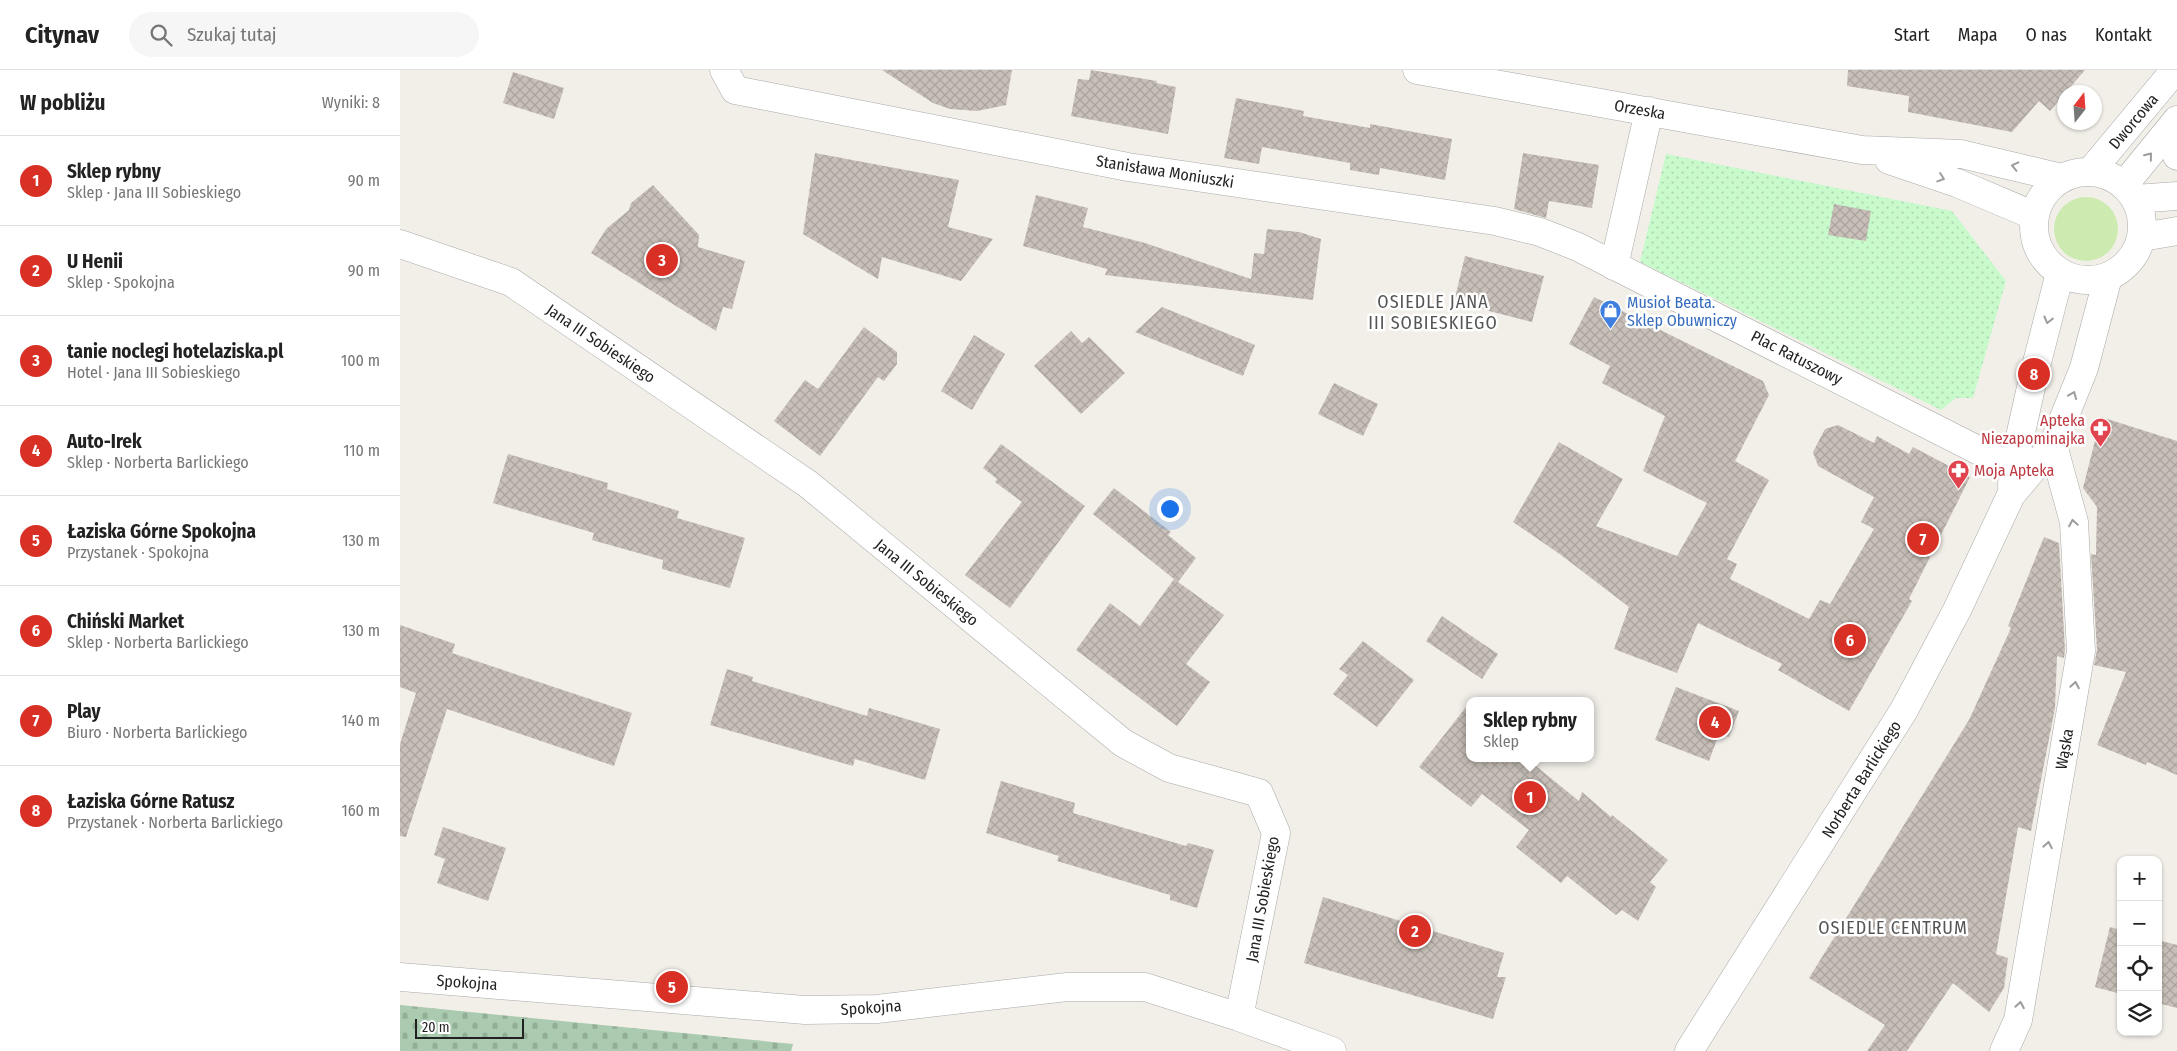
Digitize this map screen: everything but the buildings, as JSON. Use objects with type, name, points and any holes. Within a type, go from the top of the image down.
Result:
[{"type":"street","name":"Stanisława Moniuszki","points":[[724,70],[735,90],[744,92],[1128,167],[1495,221],[1540,232],[1578,247],[1614,266]]},
{"type":"street","name":"Orzeska","points":[[1417,70],[1452,73],[1862,150],[1961,154],[2062,178]]},
{"type":"street","name":"Dworcowa","points":[[2091,171],[2175,70]]},
{"type":"street","points":[[1614,266],[1649,110]]},
{"type":"street","name":"Dworcowa","points":[[2175,123],[2177,156]]},
{"type":"street","name":"Dworcowa","points":[[2130,192],[2175,123]]},
{"type":"street","name":"Orzeska","points":[[1862,150],[1957,183],[2035,216]]},
{"type":"street","points":[[2091,171],[2109,176],[2130,192],[2142,217],[2142,237],[2135,254],[2124,268],[2108,277],[2084,281],[2060,273],[2044,258],[2035,238],[2035,216],[2044,194],[2062,178],[2076,173],[2091,171]]},
{"type":"street","points":[[2130,192],[2177,196]]},
{"type":"street","points":[[2142,237],[2177,231]]},
{"type":"street","name":"Jana III Sobieskiego","points":[[400,244],[511,282],[808,484],[1122,743],[1169,768],[1259,793],[1276,833],[1239,1017]]},
{"type":"street","name":"Plac Ratuszowy","points":[[1614,266],[2014,468]]},
{"type":"street","name":"Norberta Barlickiego","points":[[2011,495],[2014,468],[2034,374],[2060,273]]},
{"type":"street","name":"Norberta Barlickiego","points":[[1689,1051],[1904,710],[1958,610],[2011,495],[2053,446],[2084,368],[2108,277]]},
{"type":"street","name":"Wąska","points":[[2004,1051],[2018,1020],[2081,651],[2074,522],[2053,446]]},
{"type":"street","name":"Spokojna","points":[[400,977],[804,1010],[877,1008],[1067,987],[1145,987],[1239,1017],[1332,1051]]},
{"type":"green space","points":[[1666,154],[1952,211],[2006,281],[1973,398],[1956,398],[1941,410],[1640,262]]},
{"type":"green space","points":[[2086,197],[2104,203],[2112,211],[2118,229],[2112,247],[2104,255],[2086,261],[2068,255],[2060,247],[2054,229],[2060,211],[2068,203]]},
{"type":"green space","points":[[400,1005],[793,1044],[791,1051],[400,1051]]},
{"type":"place","name":"tanie noclegi hotelaziska.pl","points":[[662,260]]},
{"type":"place","name":"Musioł Beata. Sklep Obuwniczy","points":[[1611,330]]},
{"type":"place","name":"Łaziska Górne Ratusz","points":[[2034,374]]},
{"type":"place","name":"Apteka Niezapominajka","points":[[2101,448]]},
{"type":"place","name":"Moja Apteka","points":[[1958,489]]},
{"type":"place","name":"Play","points":[[1923,539]]},
{"type":"place","name":"Chiński Market","points":[[1850,640]]},
{"type":"place","name":"Auto-Irek","points":[[1715,722]]},
{"type":"place","name":"Sklep rybny","points":[[1530,797]]},
{"type":"place","name":"U Henii","points":[[1415,931]]},
{"type":"place","name":"Łaziska Górne Spokojna","points":[[672,987]]},
{"type":"district","name":"OSIEDLE JANA III SOBIESKIEGO","points":[[1433,312]]},
{"type":"district","name":"OSIEDLE CENTRUM","points":[[1893,928]]}]
